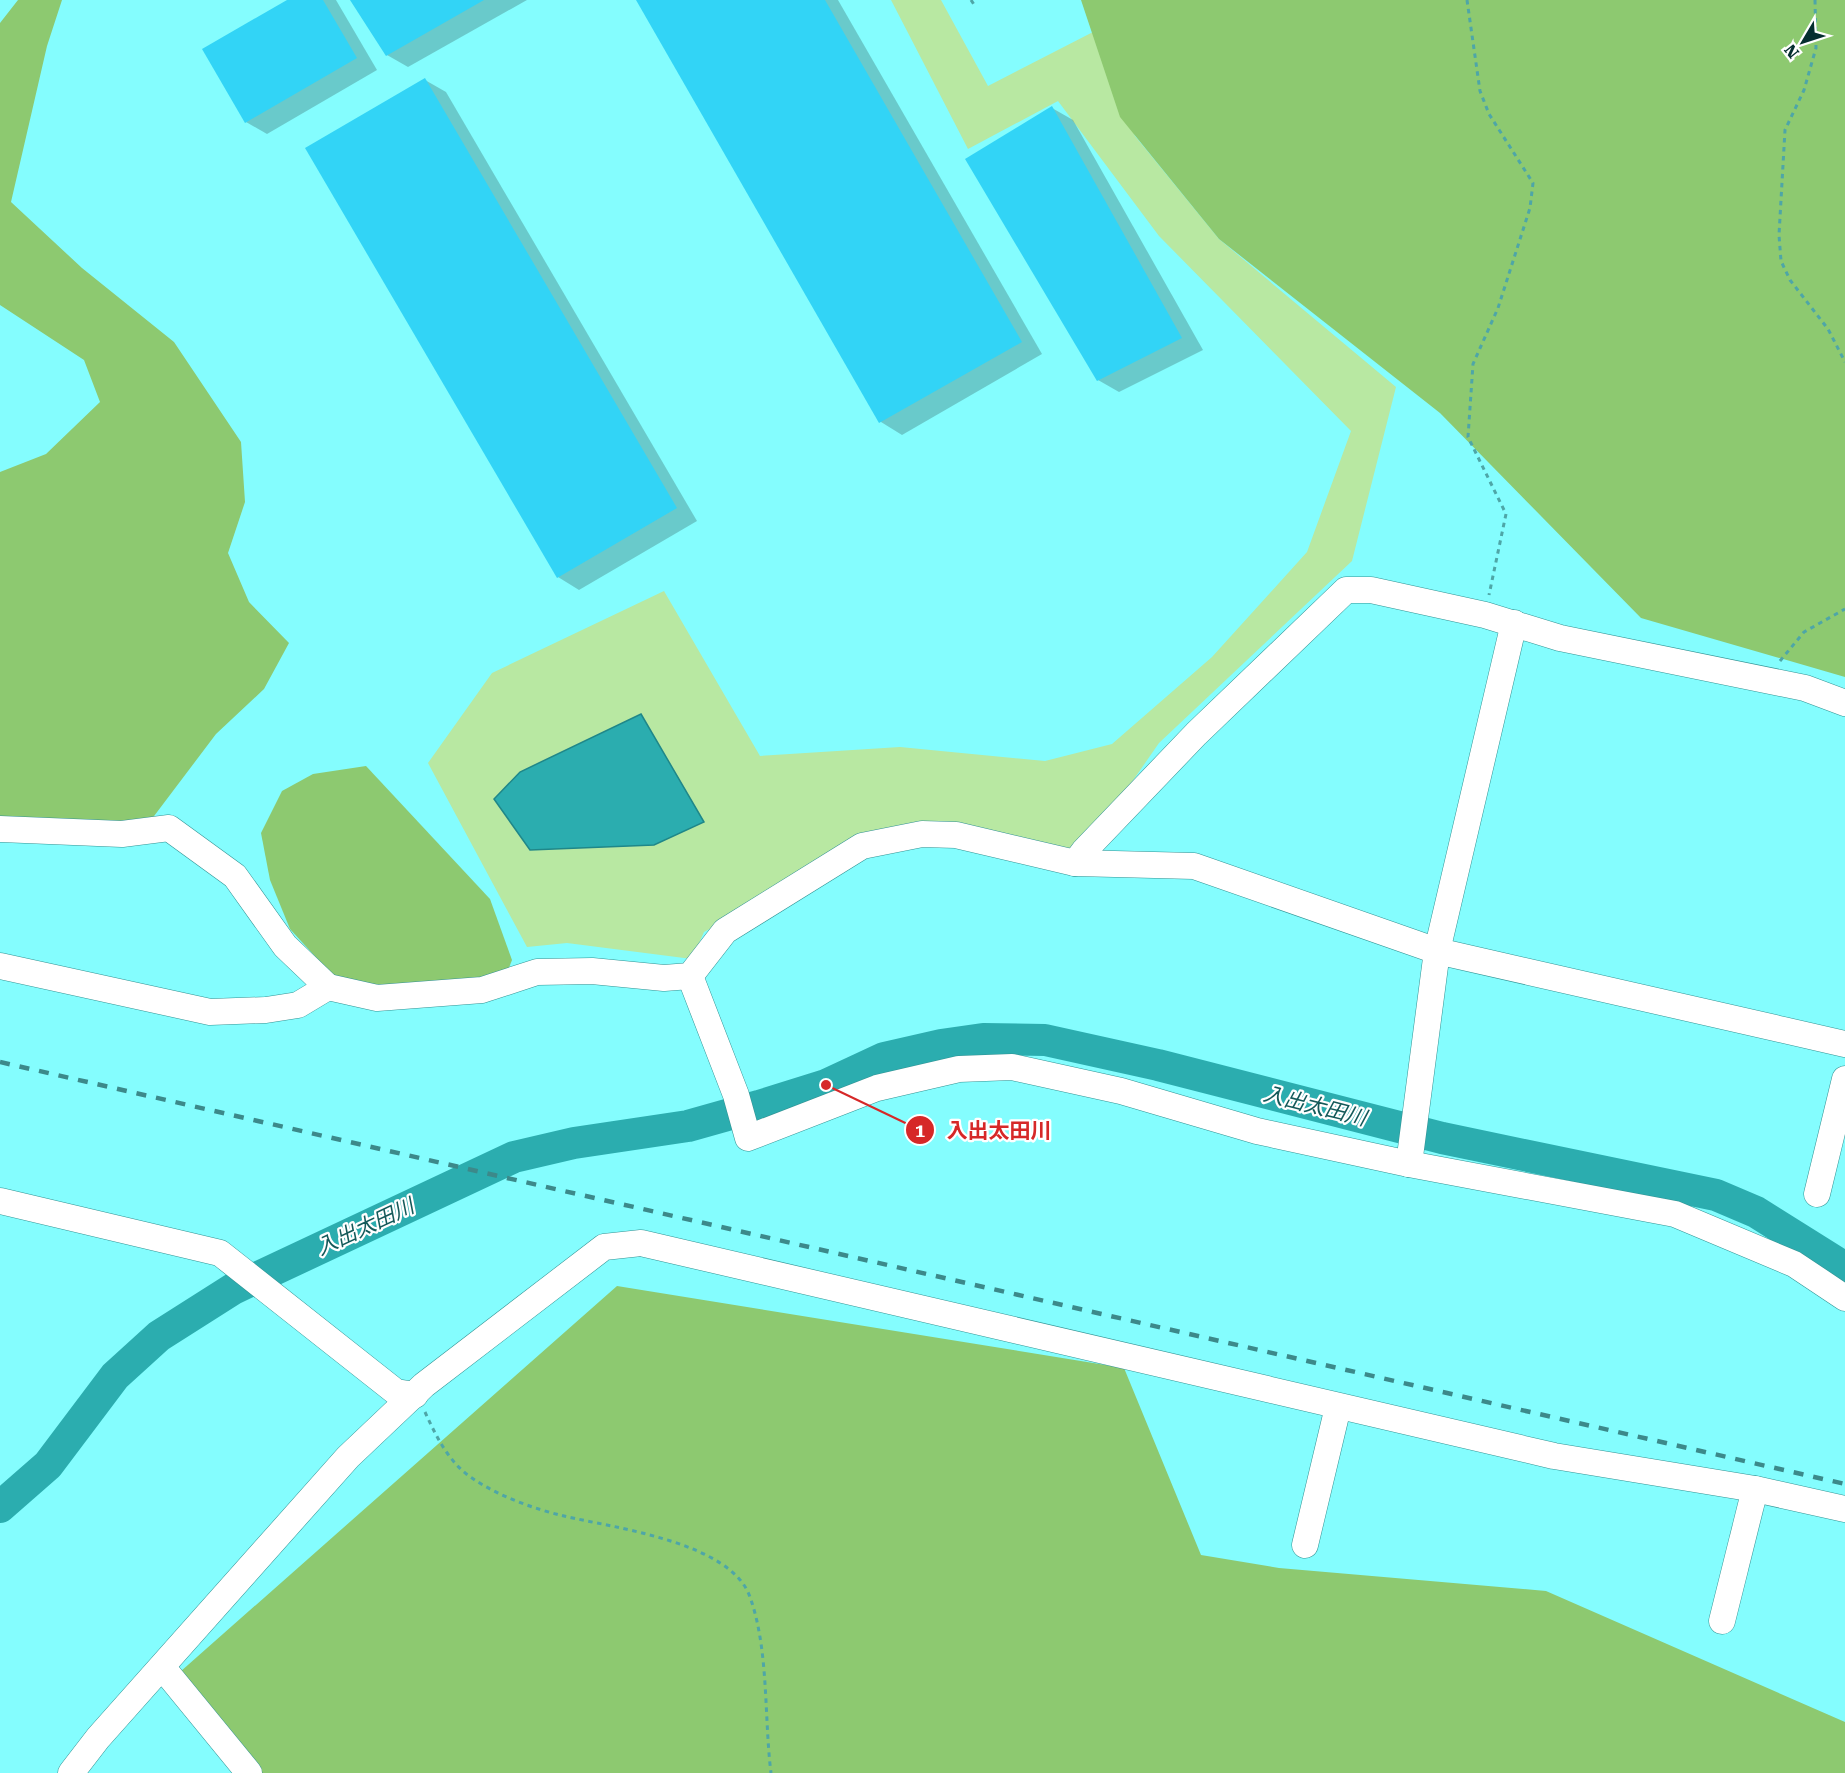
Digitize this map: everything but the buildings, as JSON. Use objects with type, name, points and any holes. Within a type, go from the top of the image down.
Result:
[{"type":"street","points":[[1076,863],[1084,851],[1196,734],[1346,590],[1371,590],[1485,615],[1560,638],[1816,691],[1845,703]]},
{"type":"street","points":[[1409,1164],[1437,951],[1514,623]]},
{"type":"street","points":[[0,829],[122,834],[169,828],[235,876],[285,946],[328,987],[377,998],[482,990],[537,972],[592,971],[664,978],[690,976],[725,931],[862,846],[922,834],[956,835],[1076,863],[1194,866],[1437,951],[1845,1044]]},
{"type":"street","points":[[0,966],[210,1012],[266,1010],[298,1005],[328,987]]},
{"type":"street","points":[[690,976],[736,1095],[748,1138],[877,1088],[959,1069],[1012,1067],[1121,1091],[1257,1131],[1409,1164],[1675,1214],[1794,1264],[1845,1298]]},
{"type":"street","points":[[1817,1194],[1845,1079]]},
{"type":"street","points":[[0,1201],[220,1253],[396,1392],[415,1395]]},
{"type":"street","points":[[71,1773],[98,1738],[163,1668],[348,1457],[415,1395],[530,1302],[604,1247],[641,1243],[1554,1456],[1755,1489],[1845,1509]]},
{"type":"street","points":[[1305,1545],[1338,1407]]},
{"type":"street","points":[[1722,1620],[1755,1489]]},
{"type":"street","points":[[163,1668],[249,1773]]},
{"type":"path","points":[[971,0],[975,6]]},
{"type":"path","points":[[1467,0],[1480,92],[1489,114],[1533,183],[1530,208],[1498,308],[1473,364],[1468,437],[1506,514],[1485,615]]},
{"type":"path","points":[[1815,0],[1816,48],[1804,90],[1785,130],[1779,235],[1781,261],[1790,280],[1828,329],[1845,362]]},
{"type":"path","points":[[1763,681],[1804,632],[1845,609]]},
{"type":"path","points":[[415,1395],[438,1441],[471,1477],[523,1502],[564,1516],[618,1526],[692,1548],[723,1565],[743,1584],[750,1596],[758,1630],[771,1773]]},
{"type":"green space","points":[[18,0],[62,0],[47,46],[11,202],[82,268],[174,342],[241,442],[245,502],[228,553],[249,602],[289,643],[264,689],[216,734],[142,832],[0,828],[0,472],[46,454],[100,402],[84,360],[0,305],[0,23]]},
{"type":"green space","points":[[891,0],[941,0],[988,86],[1093,32],[1135,136],[1219,239],[1396,387],[1352,561],[1159,743],[1084,851],[922,834],[845,856],[704,932],[692,959],[567,943],[527,947],[428,763],[492,673],[664,591],[760,756],[900,747],[1045,761],[1112,744],[1212,657],[1307,552],[1351,431],[1159,236],[1058,101],[968,149]]},
{"type":"green space","points":[[1081,0],[1845,0],[1845,677],[1641,618],[1440,413],[1219,239],[1120,117]]},
{"type":"green space","points":[[366,766],[490,899],[512,960],[503,983],[344,988],[290,929],[270,880],[261,833],[282,791],[313,774]]},
{"type":"green space","points":[[617,1286],[1124,1368],[1201,1555],[1279,1568],[1546,1591],[1845,1722],[1845,1773],[247,1773],[180,1672]]},
{"type":"water","points":[[641,714],[704,822],[654,845],[530,850],[494,799],[520,772]]},
{"type":"waterway","name":"入出太田川","points":[[0,1507],[48,1465],[115,1376],[159,1336],[233,1289],[514,1157],[574,1143],[688,1126],[826,1085],[884,1058],[941,1045],[983,1039],[1045,1040],[1158,1065],[1442,1138],[1716,1195],[1756,1212],[1845,1268]]},
{"type":"railway","points":[[0,1062],[1845,1484]]},
{"type":"place","name":"入出太田川","points":[[826,1085]]}]
